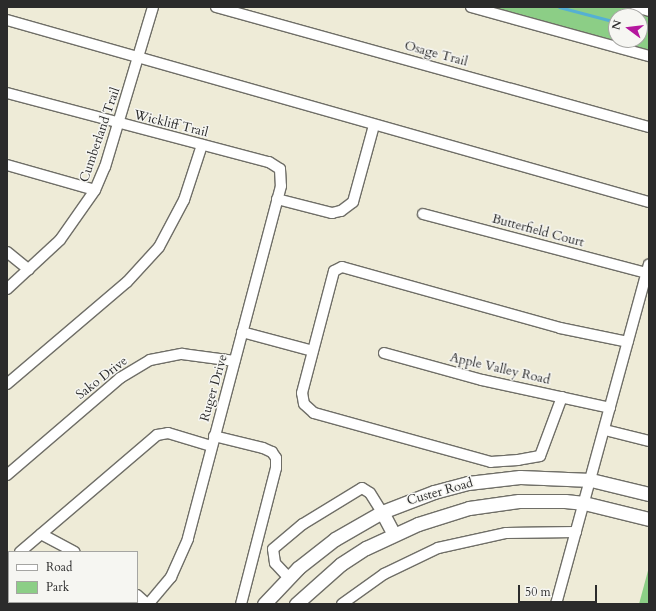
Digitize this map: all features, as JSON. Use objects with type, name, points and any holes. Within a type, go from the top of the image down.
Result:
[{"type":"main road","name":"Custer Road","points":[[264,604],[288,577],[335,539],[382,512],[434,492],[492,479],[539,477],[591,480],[649,494]]},
{"type":"main road","name":"Custer Road","points":[[296,604],[341,564],[393,533],[443,514],[499,503],[537,500],[584,503],[649,519]]},
{"type":"main road","points":[[382,512],[393,533]]},
{"type":"street","name":"Cumberland Trail","points":[[7,289],[29,270],[64,234],[95,190],[118,124],[153,7]]},
{"type":"street","name":"Osage Trail","points":[[216,7],[649,126]]},
{"type":"street","points":[[471,7],[649,56]]},
{"type":"street","points":[[636,7],[649,11]]},
{"type":"street","points":[[7,20],[649,202]]},
{"type":"street","name":"Wickliff Trail","points":[[7,93],[118,124],[269,162],[280,169]]},
{"type":"street","points":[[277,199],[332,213],[341,211],[353,202],[374,125]]},
{"type":"street","points":[[7,384],[126,282],[159,247],[184,200],[202,145]]},
{"type":"street","points":[[7,165],[95,190]]},
{"type":"street","name":"Ruger Drive","points":[[148,604],[168,582],[181,561],[277,199],[282,179],[280,169]]},
{"type":"street","name":"Butterfield Court","points":[[423,214],[648,268]]},
{"type":"street","points":[[7,252],[29,270]]},
{"type":"street","points":[[562,397],[540,456],[491,462],[314,413],[304,404],[302,393],[334,271],[342,267],[560,328],[628,342]]},
{"type":"street","points":[[556,604],[648,268]]},
{"type":"street","points":[[242,332],[313,351]]},
{"type":"street","name":"Apple Valley Road","points":[[384,353],[610,408]]},
{"type":"street","name":"Sako Drive","points":[[7,475],[120,378],[150,360],[182,354],[235,360]]},
{"type":"street","points":[[604,430],[649,441]]},
{"type":"street","points":[[21,551],[157,435],[168,433],[263,448],[272,452],[276,458],[276,468],[240,604]]},
{"type":"street","points":[[288,577],[275,563],[272,554],[275,546],[303,524],[362,488],[370,493],[382,512]]},
{"type":"street","points":[[342,604],[384,574],[438,548],[506,533],[576,532]]},
{"type":"street","points":[[41,534],[74,551]]},
{"type":"street","points":[[138,596],[148,604]]},
{"type":"green space","points":[[488,7],[638,8],[608,8],[608,41]]},
{"type":"green space","points":[[649,11],[649,52],[635,48],[648,48]]},
{"type":"green space","points":[[649,567],[649,604],[639,604]]},
{"type":"waterway","points":[[559,7],[608,20]]}]
